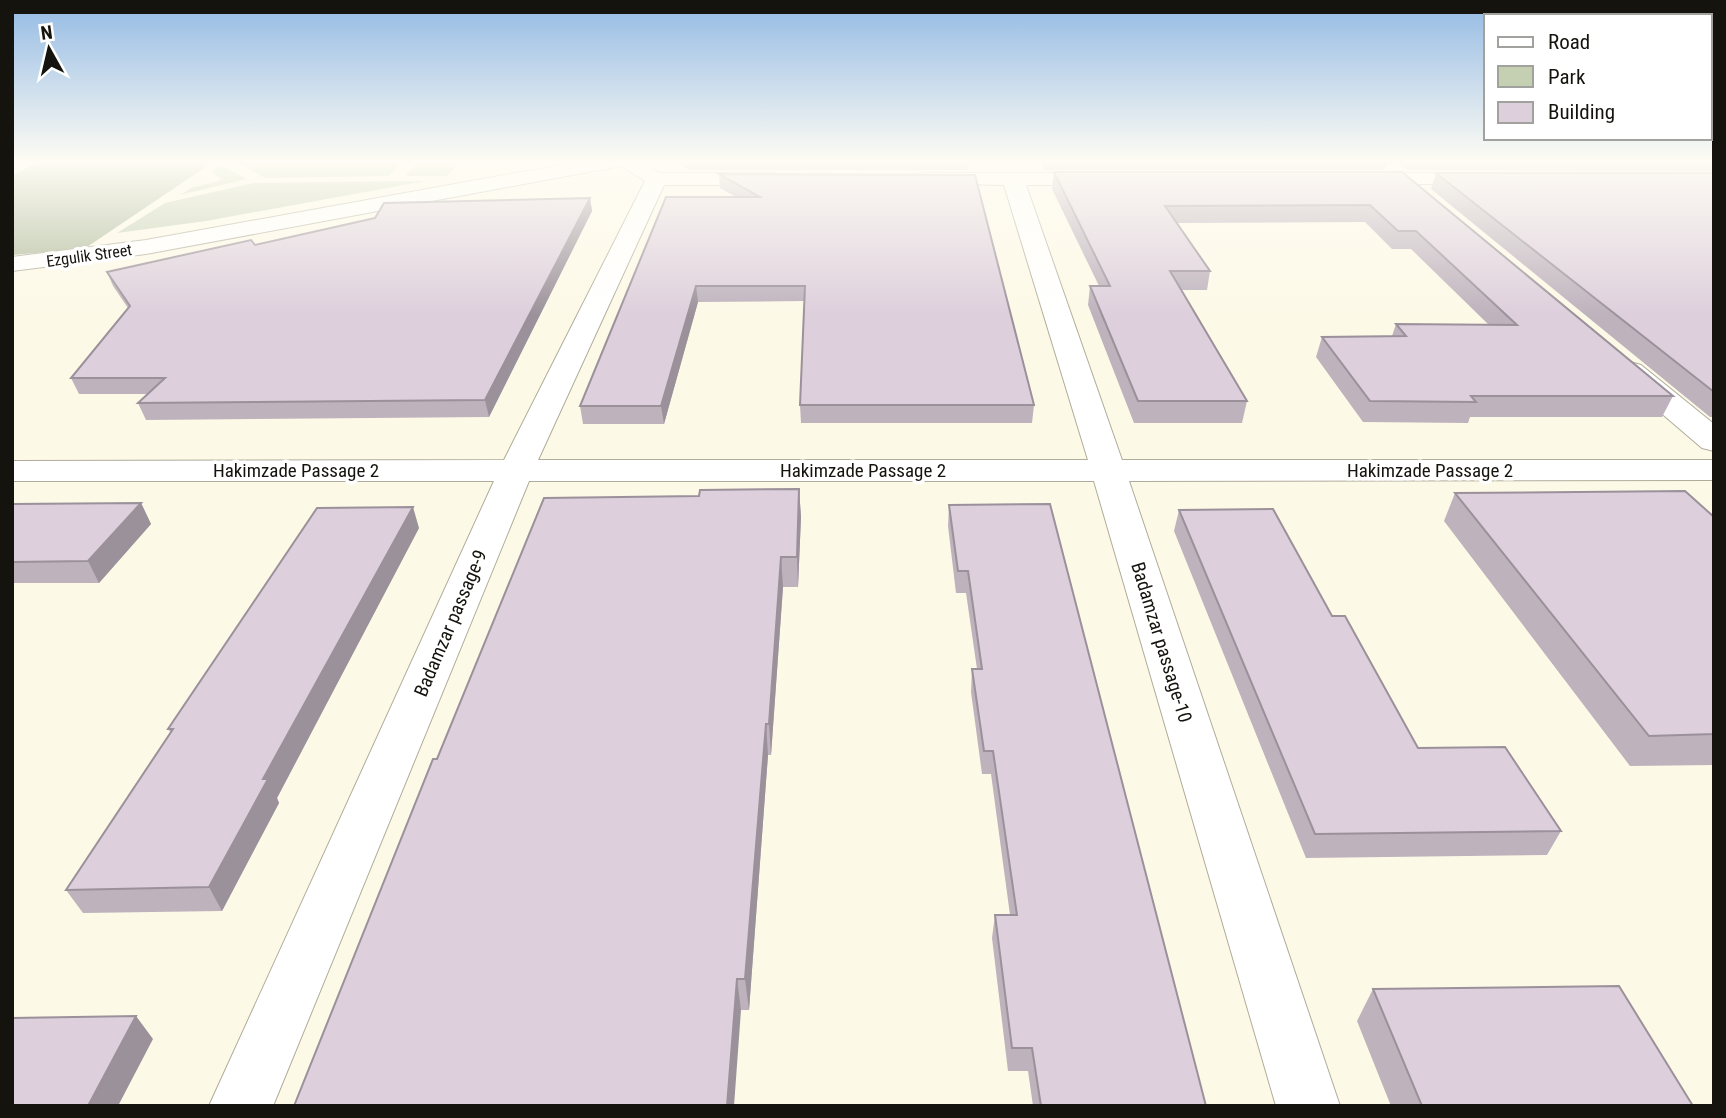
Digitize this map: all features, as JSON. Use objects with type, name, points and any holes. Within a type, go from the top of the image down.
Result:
[{"type":"street","name":"Ezgulik Street","points":[[12,264],[146,247],[312,212]]},
{"type":"street","name":"Badamzar passage-9","points":[[241,1106],[516,470],[640,212]]},
{"type":"street","name":"Badamzar passage-10","points":[[1024,212],[1308,1106]]},
{"type":"street","points":[[1610,354],[1714,441]]},
{"type":"street","name":"Hakimzade Passage 2","points":[[12,471],[1714,470]]},
{"type":"green space","points":[[12,212],[139,212],[84,249],[12,255]]},
{"type":"green space","points":[[150,212],[254,212],[206,221],[117,233]]},
{"type":"building","points":[[378,212],[583,212],[485,400],[138,403],[165,378],[71,378],[130,306],[107,272],[251,240],[255,245],[375,218]]},
{"type":"building","points":[[660,212],[985,212],[1034,405],[800,405],[805,286],[696,286],[661,406],[580,406]]},
{"type":"building","points":[[1074,212],[1169,212],[1210,271],[1170,271],[1247,401],[1138,401],[1090,286],[1110,286]]},
{"type":"building","points":[[1378,212],[1451,212],[1673,396],[1471,396],[1476,402],[1370,401],[1322,337],[1406,336],[1396,324],[1517,325],[1416,231],[1398,231]]},
{"type":"building","points":[[1486,212],[1714,212],[1714,392]]},
{"type":"building","points":[[799,489],[797,557],[781,557],[769,724],[766,724],[745,979],[737,979],[727,1106],[294,1106],[433,759],[437,759],[544,498],[699,496],[700,490]]},
{"type":"building","points":[[1685,491],[1714,517],[1714,734],[1649,736],[1455,493]]},
{"type":"building","points":[[141,503],[88,561],[12,562],[12,504]]},
{"type":"building","points":[[1050,504],[1206,1106],[1041,1106],[1032,1048],[1012,1048],[995,915],[1017,915],[993,751],[984,751],[972,669],[982,669],[968,571],[958,571],[949,505]]},
{"type":"building","points":[[413,507],[263,779],[268,779],[209,887],[66,890],[173,729],[168,729],[317,508]]},
{"type":"building","points":[[1273,509],[1332,616],[1345,616],[1418,748],[1505,747],[1561,831],[1315,834],[1179,510]]},
{"type":"building","points":[[1619,986],[1693,1106],[1422,1106],[1373,989]]},
{"type":"building","points":[[136,1016],[88,1106],[12,1106],[12,1018]]}]
